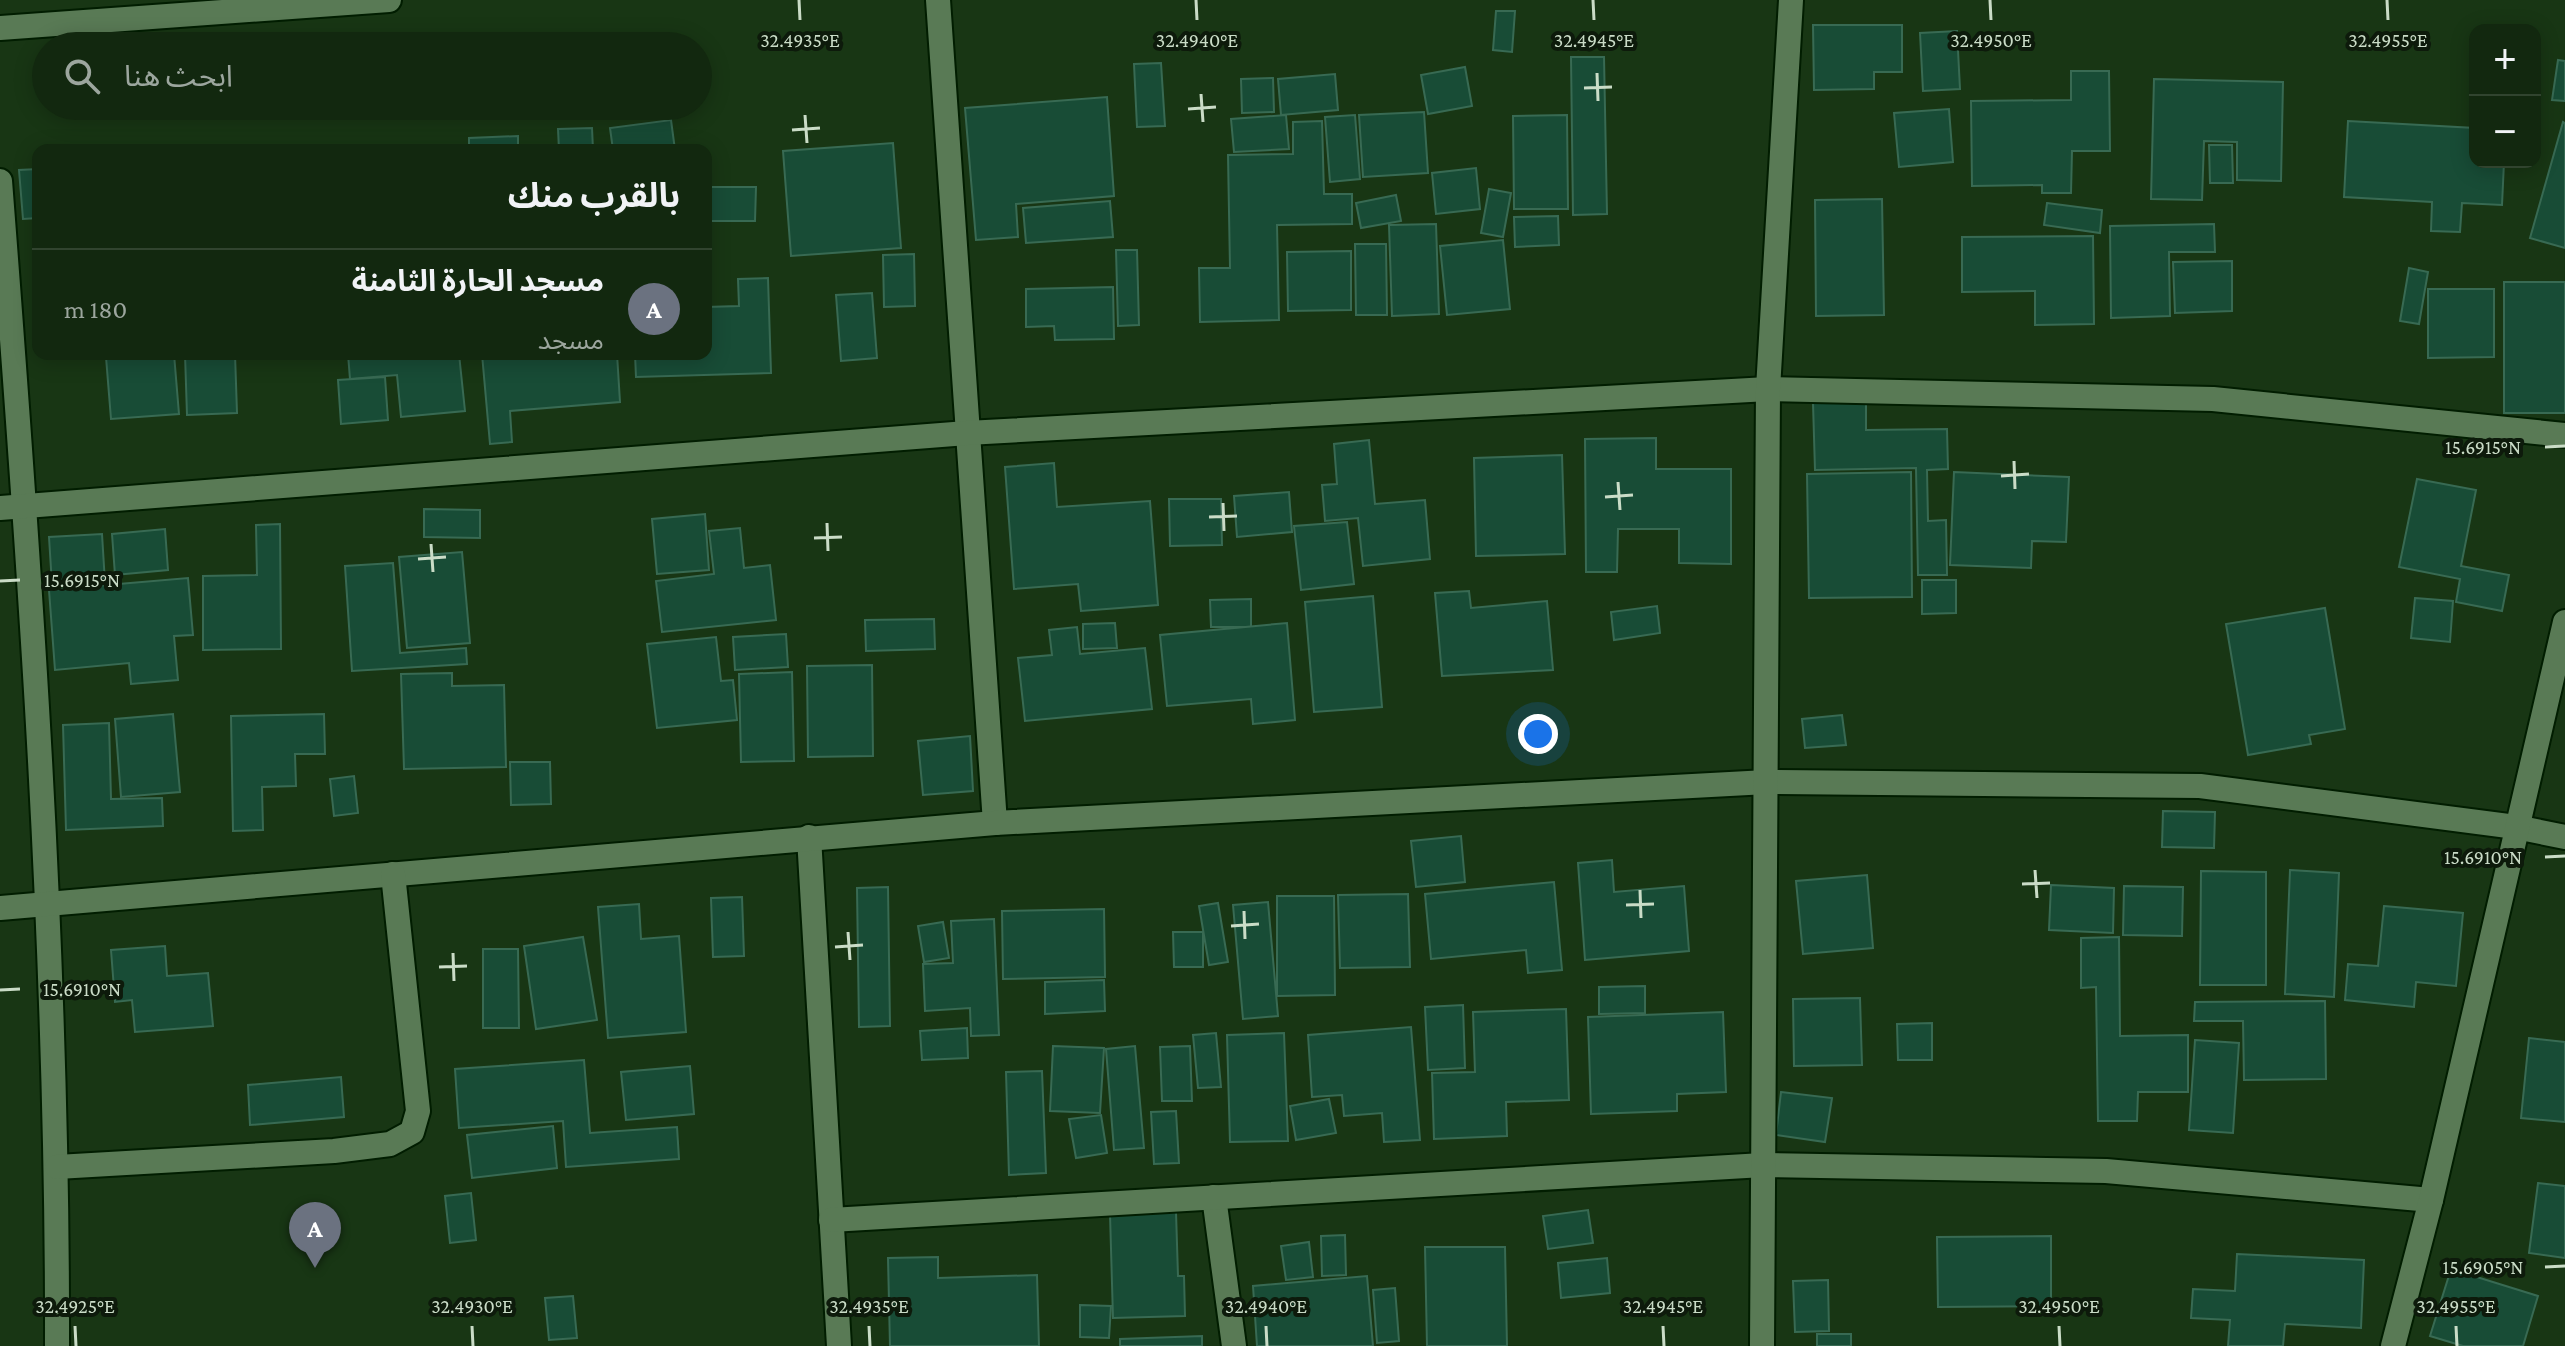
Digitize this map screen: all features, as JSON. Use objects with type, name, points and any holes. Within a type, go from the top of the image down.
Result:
[{"type":"street","points":[[0,28],[389,0]]},
{"type":"street","points":[[938,0],[995,823]]},
{"type":"street","points":[[1762,1346],[1768,389],[1791,0]]},
{"type":"street","points":[[0,181],[25,506],[45,904],[57,1167],[57,1346]]},
{"type":"street","points":[[0,508],[967,433],[1768,389],[2213,399],[2565,435]]},
{"type":"street","points":[[2393,1346],[2431,1200],[2565,622]]},
{"type":"street","points":[[0,908],[995,823],[1767,782],[2200,786],[2516,827],[2565,837]]},
{"type":"street","points":[[809,837],[839,1346]]},
{"type":"street","points":[[57,1167],[334,1151],[390,1144],[412,1132],[418,1111],[393,874]]},
{"type":"street","points":[[831,1220],[1763,1165],[2106,1171],[2431,1200]]},
{"type":"street","points":[[1214,1197],[1234,1346]]},
{"type":"building","points":[[1496,11],[1515,11],[1512,52],[1493,50]]},
{"type":"building","points":[[1813,25],[1902,25],[1902,72],[1874,72],[1874,89],[1814,90]]},
{"type":"building","points":[[1957,31],[1960,89],[1923,91],[1920,33]]},
{"type":"building","points":[[1571,57],[1604,57],[1607,214],[1573,215]]},
{"type":"building","points":[[2558,60],[2565,61],[2565,101],[2552,100]]},
{"type":"building","points":[[1161,63],[1165,126],[1137,127],[1134,64]]},
{"type":"building","points":[[1465,67],[1472,106],[1428,114],[1421,75]]},
{"type":"building","points":[[2071,71],[2109,71],[2110,151],[2072,151],[2071,193],[2042,193],[2042,185],[1972,186],[1971,101],[2071,100]]},
{"type":"building","points":[[1335,74],[1338,110],[1281,115],[1278,79]]},
{"type":"building","points":[[1273,78],[1274,112],[1242,113],[1241,79]]},
{"type":"building","points":[[2154,79],[2283,82],[2281,181],[2237,180],[2237,142],[2204,141],[2202,200],[2151,199]]},
{"type":"building","points":[[1107,97],[1114,196],[1016,204],[1018,237],[976,240],[965,108]]},
{"type":"building","points":[[1949,109],[1953,162],[1899,167],[1894,113]]},
{"type":"building","points":[[1424,112],[1428,173],[1363,177],[1359,115]]},
{"type":"building","points":[[1286,115],[1289,149],[1234,152],[1231,119]]},
{"type":"building","points":[[1355,115],[1360,179],[1330,182],[1325,117]]},
{"type":"building","points":[[1567,115],[1568,209],[1514,209],[1513,116]]},
{"type":"building","points":[[671,120],[674,144],[612,144],[610,128]]},
{"type":"building","points":[[1322,121],[1324,194],[1352,194],[1352,224],[1277,225],[1279,320],[1200,322],[1199,268],[1230,268],[1228,155],[1293,154],[1293,122]]},
{"type":"building","points":[[2348,121],[2469,128],[2469,168],[2504,168],[2502,205],[2462,203],[2460,232],[2431,231],[2432,202],[2344,197]]},
{"type":"building","points":[[2565,123],[2565,248],[2530,238]]},
{"type":"building","points":[[592,128],[593,144],[559,144],[558,129]]},
{"type":"building","points":[[518,136],[518,144],[469,144],[469,138]]},
{"type":"building","points":[[893,143],[901,248],[791,256],[783,151]]},
{"type":"building","points":[[2209,145],[2232,145],[2233,183],[2210,183]]},
{"type":"building","points":[[1476,168],[1480,209],[1436,214],[1432,173]]},
{"type":"building","points":[[32,169],[32,218],[23,219],[19,170]]},
{"type":"building","points":[[712,187],[756,187],[755,221],[712,221]]},
{"type":"building","points":[[1489,189],[1511,193],[1503,237],[1481,233]]},
{"type":"building","points":[[1396,195],[1401,221],[1361,228],[1356,203]]},
{"type":"building","points":[[1882,199],[1884,315],[1816,316],[1815,200]]},
{"type":"building","points":[[1110,201],[1113,237],[1026,243],[1023,208]]},
{"type":"building","points":[[2047,203],[2102,210],[2100,233],[2044,225]]},
{"type":"building","points":[[1558,216],[1559,245],[1515,247],[1514,217]]},
{"type":"building","points":[[1436,224],[1439,314],[1392,316],[1389,225]]},
{"type":"building","points":[[2214,224],[2215,252],[2169,252],[2170,316],[2111,318],[2110,226]]},
{"type":"building","points":[[2093,236],[2094,324],[2035,325],[2035,291],[1962,292],[1962,237]]},
{"type":"building","points":[[1503,240],[1510,309],[1447,315],[1440,246]]},
{"type":"building","points":[[1355,244],[1386,244],[1387,315],[1356,315]]},
{"type":"building","points":[[1116,250],[1137,250],[1139,325],[1118,326]]},
{"type":"building","points":[[1351,251],[1351,310],[1288,311],[1287,252]]},
{"type":"building","points":[[914,254],[915,306],[884,307],[883,255]]},
{"type":"building","points":[[2232,261],[2232,311],[2175,313],[2173,262]]},
{"type":"building","points":[[2409,268],[2428,272],[2419,324],[2400,321]]},
{"type":"building","points":[[768,278],[771,373],[636,377],[635,360],[712,360],[712,307],[739,306],[738,279]]},
{"type":"building","points":[[2504,282],[2565,282],[2565,413],[2504,413]]},
{"type":"building","points":[[1113,287],[1114,339],[1055,340],[1054,326],[1026,327],[1026,289]]},
{"type":"building","points":[[2428,289],[2494,289],[2494,357],[2428,358]]},
{"type":"building","points":[[872,293],[877,358],[841,361],[836,295]]},
{"type":"building","points":[[106,360],[174,360],[179,414],[111,419]]},
{"type":"building","points":[[185,360],[235,360],[237,413],[187,415]]},
{"type":"building","points":[[348,360],[460,360],[465,411],[401,417],[397,375],[350,379]]},
{"type":"building","points":[[483,360],[617,360],[620,402],[510,411],[512,442],[490,444]]},
{"type":"building","points":[[385,377],[388,420],[341,424],[338,380]]},
{"type":"building","points":[[1866,402],[1866,430],[1947,429],[1948,469],[1927,470],[1928,521],[1946,520],[1947,575],[1918,575],[1916,468],[1815,470],[1813,403]]},
{"type":"building","points":[[1656,438],[1656,469],[1731,469],[1731,564],[1679,563],[1679,529],[1618,529],[1617,572],[1586,572],[1585,439]]},
{"type":"building","points":[[1369,440],[1375,504],[1425,500],[1430,559],[1363,566],[1358,518],[1325,521],[1322,485],[1337,484],[1334,444]]},
{"type":"building","points":[[1562,455],[1565,554],[1476,556],[1474,458]]},
{"type":"building","points":[[1054,463],[1057,507],[1150,501],[1158,605],[1081,611],[1078,584],[1014,589],[1005,467]]},
{"type":"building","points":[[1911,472],[1912,597],[1809,598],[1807,474]]},
{"type":"building","points":[[1954,472],[2069,477],[2066,542],[2032,541],[2031,568],[1950,565]]},
{"type":"building","points":[[2417,479],[2476,490],[2461,566],[2509,575],[2502,611],[2456,602],[2460,579],[2399,567]]},
{"type":"building","points":[[1289,492],[1292,532],[1237,537],[1234,496]]},
{"type":"building","points":[[1169,499],[1221,499],[1222,545],[1170,546]]},
{"type":"building","points":[[424,509],[480,510],[480,538],[424,537]]},
{"type":"building","points":[[705,514],[709,570],[657,574],[652,519]]},
{"type":"building","points":[[1347,522],[1354,584],[1301,590],[1294,526]]},
{"type":"building","points":[[280,524],[281,649],[203,650],[203,576],[257,575],[256,525]]},
{"type":"building","points":[[740,528],[744,568],[770,565],[776,620],[662,632],[656,581],[714,574],[709,531]]},
{"type":"building","points":[[165,529],[168,570],[115,575],[112,534]]},
{"type":"building","points":[[102,534],[105,583],[52,585],[49,537]]},
{"type":"building","points":[[462,552],[470,643],[407,648],[399,557]]},
{"type":"building","points":[[393,563],[400,653],[466,648],[467,664],[352,671],[345,566]]},
{"type":"building","points":[[188,578],[193,635],[174,636],[178,680],[131,684],[129,663],[55,670],[49,590]]},
{"type":"building","points":[[1922,580],[1956,580],[1956,613],[1922,614]]},
{"type":"building","points":[[1469,591],[1471,608],[1547,601],[1553,670],[1442,676],[1435,593]]},
{"type":"building","points":[[1373,596],[1382,707],[1314,712],[1305,602]]},
{"type":"building","points":[[2415,598],[2453,601],[2450,642],[2411,638]]},
{"type":"building","points":[[1251,599],[1251,627],[1211,627],[1210,600]]},
{"type":"building","points":[[1657,606],[1660,633],[1614,640],[1611,612]]},
{"type":"building","points":[[2325,608],[2345,729],[2309,735],[2311,744],[2248,755],[2226,624]]},
{"type":"building","points":[[934,619],[935,649],[866,651],[865,620]]},
{"type":"building","points":[[1115,623],[1117,648],[1083,649],[1083,624]]},
{"type":"building","points":[[1287,623],[1295,720],[1253,724],[1251,699],[1167,706],[1160,635]]},
{"type":"building","points":[[1077,627],[1080,654],[1145,648],[1152,709],[1025,721],[1018,658],[1052,655],[1049,630]]},
{"type":"building","points":[[786,634],[788,667],[735,670],[733,637]]},
{"type":"building","points":[[716,637],[721,681],[733,680],[737,720],[657,728],[647,644]]},
{"type":"building","points":[[872,665],[873,756],[808,757],[807,666]]},
{"type":"building","points":[[792,672],[794,761],[741,762],[739,674]]},
{"type":"building","points":[[452,673],[452,686],[504,685],[506,767],[404,769],[401,674]]},
{"type":"building","points":[[173,714],[180,792],[121,797],[115,719]]},
{"type":"building","points":[[324,714],[325,754],[295,754],[296,786],[262,787],[263,830],[233,831],[231,716]]},
{"type":"building","points":[[1842,715],[1846,745],[1805,748],[1802,719]]},
{"type":"building","points":[[109,723],[111,799],[162,798],[163,826],[66,830],[63,725]]},
{"type":"building","points":[[970,736],[973,791],[923,795],[918,741]]},
{"type":"building","points":[[510,762],[550,762],[551,804],[511,805]]},
{"type":"building","points":[[354,776],[358,813],[334,816],[330,779]]},
{"type":"building","points":[[2163,811],[2215,812],[2214,848],[2162,847]]},
{"type":"building","points":[[1461,836],[1465,882],[1416,887],[1411,841]]},
{"type":"building","points":[[1612,860],[1614,892],[1684,886],[1689,951],[1585,960],[1578,863]]},
{"type":"building","points":[[2290,870],[2339,873],[2334,997],[2285,994]]},
{"type":"building","points":[[2201,871],[2266,872],[2266,985],[2200,985]]},
{"type":"building","points":[[1867,875],[1873,948],[1803,954],[1796,881]]},
{"type":"building","points":[[1554,882],[1562,970],[1528,973],[1526,950],[1431,959],[1425,894]]},
{"type":"building","points":[[2051,885],[2114,888],[2113,933],[2049,930]]},
{"type":"building","points":[[2124,886],[2183,887],[2182,936],[2123,935]]},
{"type":"building","points":[[888,887],[890,1026],[859,1027],[857,888]]},
{"type":"building","points":[[1408,894],[1410,967],[1340,968],[1338,895]]},
{"type":"building","points":[[1277,896],[1334,896],[1335,995],[1277,996]]},
{"type":"building","points":[[742,897],[744,956],[713,957],[711,898]]},
{"type":"building","points":[[1268,902],[1278,1016],[1243,1019],[1233,905]]},
{"type":"building","points":[[1218,903],[1228,962],[1209,965],[1199,906]]},
{"type":"building","points":[[639,904],[641,939],[679,936],[686,1032],[608,1038],[598,907]]},
{"type":"building","points":[[2384,906],[2463,913],[2456,986],[2416,982],[2414,1007],[2345,1000],[2348,964],[2378,966]]},
{"type":"building","points":[[1104,909],[1105,977],[1003,979],[1002,911]]},
{"type":"building","points":[[994,919],[999,1035],[971,1036],[970,1008],[925,1011],[923,964],[953,963],[951,921]]},
{"type":"building","points":[[943,922],[949,958],[924,962],[918,926]]},
{"type":"building","points":[[1173,932],[1203,932],[1203,967],[1174,967]]},
{"type":"building","points":[[583,937],[597,1020],[536,1029],[524,946]]},
{"type":"building","points":[[2119,937],[2120,1036],[2188,1035],[2188,1092],[2138,1092],[2137,1121],[2098,1121],[2096,987],[2081,988],[2081,938]]},
{"type":"building","points":[[165,946],[167,976],[208,973],[213,1026],[135,1032],[132,1000],[115,1002],[111,950]]},
{"type":"building","points":[[483,949],[518,949],[519,1028],[483,1028]]},
{"type":"building","points":[[1104,980],[1105,1011],[1045,1014],[1045,982]]},
{"type":"building","points":[[1645,986],[1645,1013],[1599,1014],[1599,987]]},
{"type":"building","points":[[1860,998],[1862,1065],[1794,1066],[1793,999]]},
{"type":"building","points":[[2325,1001],[2326,1079],[2244,1080],[2243,1021],[2194,1021],[2195,1002]]},
{"type":"building","points":[[1463,1005],[1465,1068],[1428,1070],[1425,1007]]},
{"type":"building","points":[[1566,1009],[1569,1100],[1506,1102],[1507,1136],[1434,1139],[1432,1073],[1475,1072],[1473,1012]]},
{"type":"building","points":[[1723,1012],[1726,1092],[1677,1094],[1677,1111],[1591,1114],[1588,1017]]},
{"type":"building","points":[[1932,1023],[1932,1060],[1898,1060],[1897,1024]]},
{"type":"building","points":[[1411,1027],[1420,1140],[1384,1142],[1382,1113],[1344,1116],[1342,1095],[1312,1097],[1308,1035]]},
{"type":"building","points":[[967,1028],[968,1058],[922,1060],[920,1031]]},
{"type":"building","points":[[1216,1033],[1221,1087],[1198,1088],[1193,1035]]},
{"type":"building","points":[[1284,1033],[1288,1141],[1230,1142],[1227,1035]]},
{"type":"building","points":[[2529,1038],[2565,1042],[2565,1122],[2521,1118]]},
{"type":"building","points":[[2195,1040],[2239,1043],[2233,1133],[2189,1130]]},
{"type":"building","points":[[1053,1046],[1104,1048],[1100,1113],[1050,1111]]},
{"type":"building","points":[[1135,1046],[1144,1148],[1114,1150],[1106,1049]]},
{"type":"building","points":[[1190,1046],[1192,1101],[1162,1101],[1160,1047]]},
{"type":"building","points":[[584,1060],[590,1133],[677,1127],[679,1159],[566,1167],[563,1121],[459,1128],[455,1069]]},
{"type":"building","points":[[690,1066],[694,1114],[626,1120],[621,1072]]},
{"type":"building","points":[[1042,1071],[1046,1173],[1009,1175],[1006,1072]]},
{"type":"building","points":[[341,1077],[344,1117],[250,1125],[248,1085]]},
{"type":"building","points":[[1781,1092],[1832,1098],[1825,1142],[1776,1135]]},
{"type":"building","points":[[1329,1099],[1336,1133],[1296,1140],[1290,1106]]},
{"type":"building","points":[[1176,1111],[1179,1163],[1154,1164],[1151,1112]]},
{"type":"building","points":[[1101,1115],[1107,1153],[1076,1158],[1069,1119]]},
{"type":"building","points":[[553,1126],[557,1168],[472,1178],[467,1135]]},
{"type":"building","points":[[2538,1183],[2565,1186],[2565,1258],[2529,1253]]},
{"type":"building","points":[[471,1193],[476,1240],[450,1243],[445,1196]]},
{"type":"building","points":[[1588,1210],[1593,1243],[1548,1249],[1543,1216]]},
{"type":"building","points":[[1176,1212],[1178,1276],[1184,1276],[1185,1316],[1113,1318],[1110,1214]]},
{"type":"building","points":[[1345,1235],[1346,1275],[1322,1276],[1321,1236]]},
{"type":"building","points":[[2051,1236],[2051,1306],[1938,1307],[1937,1237]]},
{"type":"building","points":[[1309,1242],[1313,1277],[1286,1280],[1281,1246]]},
{"type":"building","points":[[1425,1247],[1505,1247],[1507,1346],[1427,1346]]},
{"type":"building","points":[[2237,1254],[2364,1260],[2361,1328],[2285,1324],[2283,1346],[2228,1346],[2230,1320],[2191,1318],[2193,1289],[2235,1291]]},
{"type":"building","points":[[938,1257],[938,1278],[1037,1275],[1039,1346],[890,1346],[888,1258]]},
{"type":"building","points":[[1607,1258],[1610,1293],[1561,1298],[1558,1263]]},
{"type":"building","points":[[2451,1269],[2538,1296],[2523,1346],[2463,1346],[2430,1336]]},
{"type":"building","points":[[1367,1276],[1373,1346],[1257,1346],[1253,1286]]},
{"type":"building","points":[[1828,1280],[1829,1331],[1795,1332],[1793,1281]]},
{"type":"building","points":[[1395,1288],[1399,1341],[1377,1343],[1373,1290]]},
{"type":"building","points":[[573,1296],[577,1338],[549,1340],[545,1298]]},
{"type":"building","points":[[1080,1305],[1111,1306],[1109,1338],[1080,1337]]},
{"type":"building","points":[[1817,1334],[1851,1334],[1851,1346],[1817,1346]]},
{"type":"building","points":[[1202,1336],[1202,1346],[1120,1346],[1120,1339]]},
{"type":"place","name":"مسجد الحارة الثامنة","points":[[315,1268]]}]
